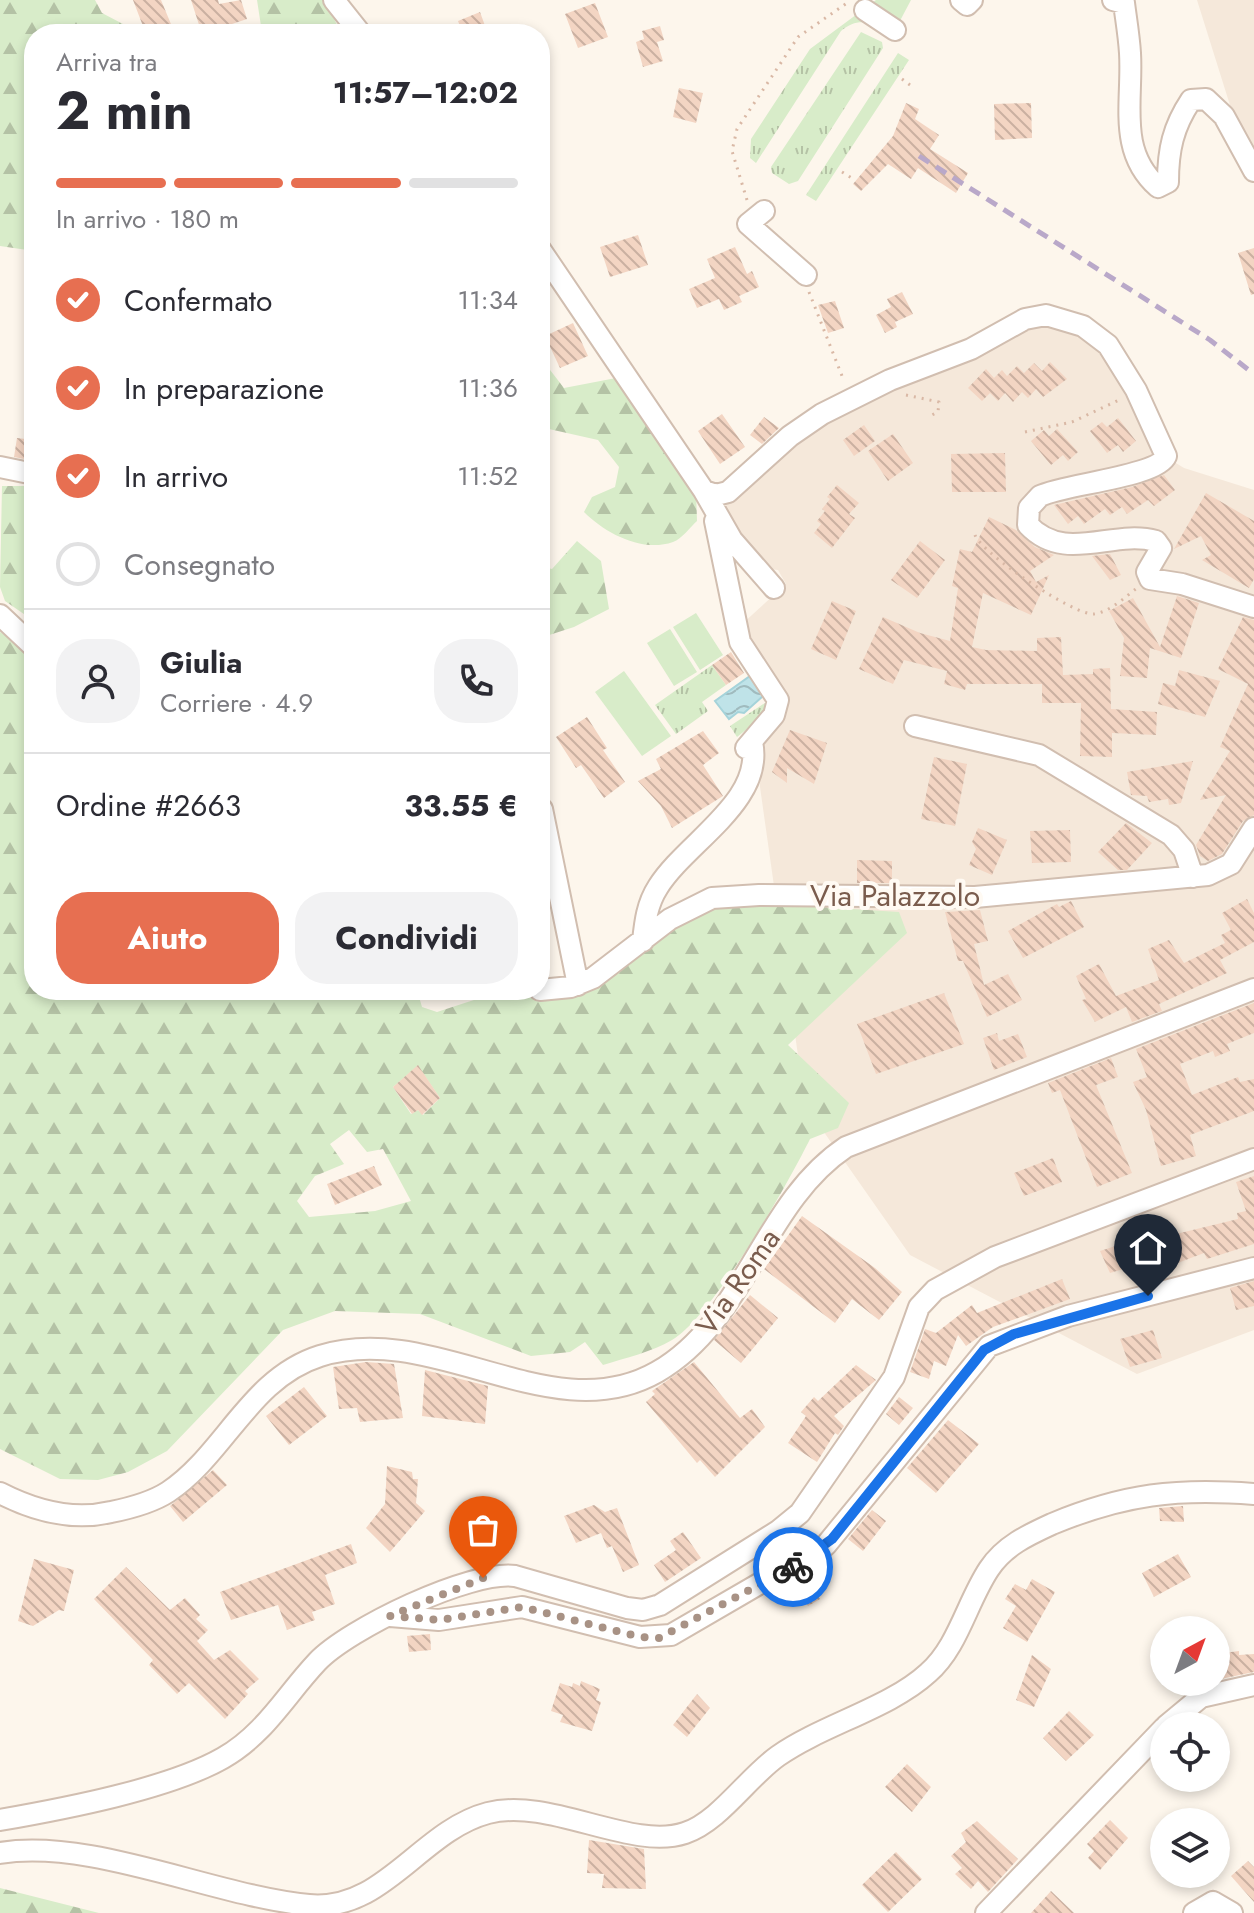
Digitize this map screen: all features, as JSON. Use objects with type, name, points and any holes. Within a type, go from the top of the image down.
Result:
[{"type":"street","points":[[334,0],[353,24]]},
{"type":"street","points":[[961,0],[967,5],[972,0]]},
{"type":"street","points":[[1113,0],[1124,3],[1130,53],[1129,136],[1143,174],[1158,187],[1168,182],[1168,149],[1178,121],[1191,100],[1206,99],[1224,116],[1254,171]]},
{"type":"street","points":[[858,5],[895,30]]},
{"type":"street","points":[[751,221],[803,272]]},
{"type":"street","points":[[550,264],[732,540],[774,588]]},
{"type":"street","points":[[708,500],[728,492],[800,428],[851,399],[890,380],[971,349],[1025,319],[1046,315],[1072,321],[1096,334],[1118,358],[1163,444],[1165,461],[1132,473],[1047,492],[1033,502],[1026,520],[1042,536],[1063,545],[1140,539],[1156,541],[1160,554],[1147,572],[1150,579],[1182,584],[1254,607]]},
{"type":"street","points":[[0,467],[24,472]]},
{"type":"street","points":[[643,941],[647,911],[664,879],[748,785],[755,759],[749,745],[774,715],[778,700],[740,642],[708,500]]},
{"type":"street","points":[[2,618],[24,638]]},
{"type":"street","points":[[915,726],[1025,749],[1050,760],[1171,835],[1184,850],[1193,877]]},
{"type":"street","name":"Via Palazzolo","points":[[550,989],[578,985],[607,970],[688,908],[721,897],[943,899],[1112,887],[1193,877],[1226,868],[1254,828]]},
{"type":"street","points":[[550,848],[578,985]]},
{"type":"street","name":"Via Roma","points":[[0,1493],[39,1509],[74,1516],[106,1513],[154,1500],[189,1475],[276,1380],[314,1358],[345,1349],[374,1346],[411,1350],[560,1389],[614,1387],[649,1376],[684,1353],[711,1327],[798,1195],[818,1170],[846,1147],[1254,989]]},
{"type":"street","points":[[0,1820],[180,1777],[212,1764],[261,1730],[329,1650],[390,1616],[445,1591],[498,1575],[523,1577],[627,1608],[643,1610],[660,1605],[778,1531],[800,1513],[894,1377],[914,1318],[922,1302],[935,1290],[987,1261],[1254,1159]]},
{"type":"street","points":[[390,1616],[439,1620],[522,1607],[640,1637],[671,1635],[826,1545],[989,1346],[1068,1316],[1254,1268]]},
{"type":"street","points":[[0,1853],[39,1851],[81,1855],[268,1898],[329,1906],[356,1900],[395,1873],[441,1833],[489,1813],[528,1811],[649,1835],[684,1834],[712,1817],[784,1752],[929,1672],[947,1649],[991,1566],[1024,1537],[1083,1511],[1124,1498],[1191,1491],[1254,1494]]},
{"type":"street","points":[[1183,1712],[1201,1697],[1254,1685]]},
{"type":"street","points":[[986,1913],[1150,1743]]},
{"type":"street","points":[[1194,1913],[1213,1902],[1232,1913]]},
{"type":"path","points":[[751,221],[734,160],[734,136],[798,37],[858,5]]},
{"type":"path","points":[[902,79],[914,88]]},
{"type":"path","points":[[842,172],[855,180]]},
{"type":"path","points":[[803,272],[851,399]]},
{"type":"path","points":[[1025,432],[1087,416],[1136,390]]},
{"type":"path","points":[[900,394],[939,402],[938,412],[932,415]]},
{"type":"path","points":[[975,535],[993,558],[1086,614],[1103,612],[1150,579]]},
{"type":"shaded area","points":[[1197,0],[1254,0],[1254,157],[1234,118]]},
{"type":"shaded area","points":[[1044,323],[1085,337],[1105,350],[1158,452],[1184,468],[1254,490],[1254,1330],[1137,1374],[910,1255],[805,1105],[760,787],[758,746],[789,704],[741,625],[786,584],[778,570],[770,569],[729,525],[720,503],[807,429]]},
{"type":"green space","points":[[0,0],[95,0],[102,13],[123,24],[24,24],[24,250],[0,246]]},
{"type":"green space","points":[[257,0],[324,0],[337,24],[261,24]]},
{"type":"green space","points":[[876,0],[911,0],[893,34],[861,22],[841,31],[756,163],[750,158],[751,139],[810,49]]},
{"type":"green space","points":[[861,32],[882,42],[883,48],[798,181],[789,184],[772,173],[771,167]]},
{"type":"green space","points":[[898,53],[909,60],[816,201],[806,195]]},
{"type":"green space","points":[[550,370],[564,388],[616,378],[696,490],[697,521],[680,538],[661,545],[637,543],[602,527],[584,512],[592,497],[615,487],[619,467],[598,440],[550,429]]},
{"type":"green space","points":[[2,486],[24,486],[24,614],[5,601],[0,587]]},
{"type":"green space","points":[[577,541],[601,561],[609,609],[574,627],[550,635],[552,569]]},
{"type":"green space","points":[[696,613],[723,655],[700,670],[673,627]]},
{"type":"green space","points":[[670,629],[697,672],[674,686],[647,643]]},
{"type":"green space","points":[[0,632],[24,648],[24,1000],[420,1000],[422,1007],[437,1012],[474,1000],[550,1000],[550,994],[586,992],[701,909],[742,902],[899,912],[907,933],[788,1045],[849,1103],[838,1128],[810,1139],[728,1278],[708,1305],[672,1340],[603,1365],[585,1342],[570,1352],[531,1356],[420,1314],[335,1311],[283,1330],[167,1451],[128,1472],[98,1480],[60,1479],[0,1449]],"holes":[[[418,1066],[440,1098],[423,1115],[418,1110],[411,1114],[393,1087]],[[349,1130],[367,1152],[383,1149],[411,1201],[375,1211],[309,1217],[297,1201],[315,1176],[344,1164],[330,1144]]]},
{"type":"green space","points":[[712,665],[726,685],[702,702],[708,711],[676,734],[655,705]]},
{"type":"green space","points":[[624,671],[671,736],[642,756],[595,692]]},
{"type":"green space","points":[[771,699],[776,706],[737,737],[730,726]]},
{"type":"green space","points":[[0,1888],[99,1913],[0,1913]]},
{"type":"water","points":[[750,676],[763,696],[744,713],[738,712],[729,719],[715,701]]},
{"type":"building","points":[[133,0],[161,0],[171,24],[142,24]]},
{"type":"building","points":[[191,0],[218,0],[219,4],[241,0],[247,19],[232,24],[199,24]]},
{"type":"building","points":[[595,3],[608,37],[578,48],[565,14]]},
{"type":"building","points":[[480,12],[484,24],[459,24],[458,21]]},
{"type":"building","points":[[660,26],[664,40],[657,42],[663,61],[643,67],[636,42],[644,39],[642,31]]},
{"type":"building","points":[[679,88],[703,93],[696,123],[673,117]]},
{"type":"building","points":[[906,103],[919,109],[915,119],[939,135],[930,149],[968,173],[956,193],[918,168],[911,179],[888,164],[861,191],[853,184],[893,136]]},
{"type":"building","points":[[1031,103],[1032,138],[995,140],[994,104]]},
{"type":"building","points":[[638,235],[648,265],[610,277],[600,247]]},
{"type":"building","points":[[735,247],[747,274],[752,271],[759,287],[739,296],[742,302],[724,310],[719,299],[697,308],[689,289],[715,278],[707,259]]},
{"type":"building","points":[[1254,248],[1254,294],[1251,295],[1238,253]]},
{"type":"building","points":[[902,292],[913,314],[895,322],[897,327],[885,333],[876,315],[891,307],[887,299]]},
{"type":"building","points":[[835,301],[844,328],[828,333],[818,305]]},
{"type":"building","points":[[573,323],[588,356],[560,368],[550,347],[550,334]]},
{"type":"building","points":[[1050,362],[1067,379],[1043,397],[1036,389],[1028,398],[1022,392],[1013,402],[1005,393],[998,401],[990,393],[982,401],[968,388],[986,369],[994,378],[1002,370],[1007,376],[1017,366],[1024,373],[1034,363],[1042,371]]},
{"type":"building","points":[[722,414],[745,447],[720,464],[698,431]]},
{"type":"building","points":[[764,417],[779,428],[762,444],[750,435]]},
{"type":"building","points":[[1118,418],[1136,441],[1123,452],[1118,445],[1107,453],[1090,431],[1102,422],[1107,427]]},
{"type":"building","points":[[864,425],[875,441],[854,456],[843,440]]},
{"type":"building","points":[[1057,429],[1078,452],[1068,461],[1063,455],[1051,465],[1031,441],[1044,430],[1049,436]]},
{"type":"building","points":[[893,434],[913,463],[888,481],[868,451]]},
{"type":"building","points":[[17,438],[24,439],[24,459],[14,457]]},
{"type":"building","points":[[1005,453],[1006,492],[952,492],[951,454]]},
{"type":"building","points":[[1164,475],[1175,490],[1154,506],[1148,500],[1127,514],[1122,507],[1110,515],[1105,509],[1084,524],[1078,516],[1068,524],[1054,505],[1132,487]]},
{"type":"building","points":[[837,485],[859,503],[849,514],[855,518],[832,548],[814,533],[821,524],[817,521],[830,499],[827,497]]},
{"type":"building","points":[[1206,493],[1254,521],[1254,579],[1249,588],[1202,560],[1211,555],[1201,536],[1174,549]]},
{"type":"building","points":[[989,517],[1016,530],[1035,547],[1054,555],[1030,571],[1036,582],[1049,575],[1031,615],[983,593],[972,647],[1037,651],[1037,638],[1061,637],[1063,675],[1093,674],[1093,669],[1110,668],[1111,709],[1157,712],[1156,735],[1112,733],[1112,757],[1080,756],[1081,703],[1042,703],[1042,684],[967,684],[965,690],[944,684],[947,671],[904,660],[893,684],[859,669],[883,617],[920,633],[950,641],[958,588],[952,586],[960,549],[972,552]]},
{"type":"building","points":[[920,541],[945,560],[917,598],[891,580]]},
{"type":"building","points":[[1110,554],[1121,575],[1110,580],[1092,556]]},
{"type":"building","points":[[1177,596],[1199,603],[1181,658],[1150,648],[1147,678],[1120,676],[1124,638],[1109,611],[1133,598],[1160,647]]},
{"type":"building","points":[[832,601],[856,611],[836,660],[811,649]]},
{"type":"building","points":[[1243,617],[1254,620],[1254,815],[1243,821],[1222,854],[1208,861],[1200,856],[1196,845],[1226,795],[1200,800],[1230,751],[1220,747],[1248,684],[1218,669]]},
{"type":"building","points":[[731,652],[744,673],[726,685],[712,665]]},
{"type":"building","points":[[1179,670],[1220,681],[1205,717],[1158,704],[1163,683],[1175,686]]},
{"type":"building","points":[[587,717],[607,748],[603,750],[625,782],[604,798],[581,765],[576,768],[556,737]]},
{"type":"building","points":[[790,730],[827,743],[814,784],[787,768],[787,783],[772,772]]},
{"type":"building","points":[[703,731],[719,753],[703,765],[723,796],[672,828],[661,806],[638,781],[661,769],[656,759]]},
{"type":"building","points":[[934,757],[967,764],[955,826],[921,819]]},
{"type":"building","points":[[1193,761],[1181,803],[1169,805],[1168,799],[1149,802],[1147,796],[1131,795],[1127,772]]},
{"type":"building","points":[[1126,823],[1152,843],[1127,870],[1118,870],[1098,852]]},
{"type":"building","points":[[978,828],[1007,840],[992,875],[969,865],[976,849],[972,842]]},
{"type":"building","points":[[1070,830],[1071,862],[1032,863],[1030,831]]},
{"type":"building","points":[[857,860],[892,861],[892,883],[857,883]]},
{"type":"building","points":[[1247,899],[1254,913],[1254,942],[1220,960],[1227,973],[1159,1004],[1162,1011],[1132,1022],[1126,1007],[1095,1022],[1082,1000],[1086,999],[1076,976],[1099,964],[1116,996],[1159,980],[1148,949],[1169,940],[1184,963],[1225,943],[1221,935],[1231,930],[1222,913]]},
{"type":"building","points":[[1071,901],[1084,927],[1023,958],[1008,931],[1057,904],[1059,907]]},
{"type":"building","points":[[980,910],[988,941],[974,944],[984,985],[1008,974],[1022,1000],[987,1017],[963,961],[958,961],[945,912]]},
{"type":"building","points":[[944,993],[964,1044],[876,1074],[857,1024]]},
{"type":"building","points":[[1254,1003],[1254,1033],[1227,1044],[1230,1051],[1215,1057],[1213,1051],[1180,1064],[1192,1095],[1238,1077],[1240,1082],[1254,1079],[1254,1111],[1190,1135],[1196,1156],[1161,1166],[1146,1110],[1133,1082],[1147,1077],[1136,1049]]},
{"type":"building","points":[[997,1033],[999,1041],[1018,1034],[1027,1057],[994,1070],[983,1038]]},
{"type":"building","points":[[1111,1058],[1118,1077],[1096,1085],[1132,1173],[1097,1187],[1060,1090],[1052,1093],[1048,1083]]},
{"type":"building","points":[[418,1065],[440,1098],[422,1115],[418,1110],[412,1114],[393,1087]]},
{"type":"building","points":[[1053,1158],[1062,1182],[1024,1196],[1014,1173]]},
{"type":"building","points":[[374,1166],[382,1185],[335,1205],[327,1184]]},
{"type":"building","points":[[1254,1176],[1254,1244],[1207,1259],[1204,1253],[1154,1272],[1150,1261],[1110,1273],[1100,1251],[1137,1239],[1135,1232],[1167,1221],[1176,1234],[1238,1219],[1237,1213],[1246,1211],[1236,1182]]},
{"type":"building","points":[[802,1216],[875,1268],[902,1292],[879,1320],[852,1299],[835,1323],[764,1269]]},
{"type":"building","points":[[1062,1279],[1070,1299],[993,1327],[966,1346],[958,1335],[946,1366],[934,1361],[929,1379],[910,1372],[925,1329],[936,1333],[972,1305],[977,1313]]},
{"type":"building","points":[[1254,1281],[1254,1306],[1236,1310],[1230,1288]]},
{"type":"building","points":[[750,1295],[778,1318],[741,1363],[714,1340]]},
{"type":"building","points":[[1153,1330],[1162,1358],[1130,1367],[1120,1339]]},
{"type":"building","points":[[366,1362],[394,1364],[403,1418],[360,1422],[357,1408],[339,1409],[333,1367]]},
{"type":"building","points":[[694,1362],[740,1418],[752,1409],[765,1427],[715,1477],[700,1460],[697,1463],[646,1402],[655,1394],[652,1391]]},
{"type":"building","points":[[856,1365],[876,1380],[834,1416],[844,1426],[838,1435],[835,1433],[817,1462],[788,1443],[806,1416],[801,1412],[814,1397],[818,1401]]},
{"type":"building","points":[[425,1370],[488,1386],[485,1424],[422,1416]]},
{"type":"building","points":[[304,1387],[327,1416],[289,1445],[266,1416]]},
{"type":"building","points":[[899,1397],[913,1408],[899,1425],[886,1414]]},
{"type":"building","points":[[948,1420],[979,1444],[936,1493],[907,1468]]},
{"type":"building","points":[[387,1466],[412,1472],[413,1479],[418,1479],[416,1503],[425,1511],[390,1552],[366,1528],[385,1504]]},
{"type":"building","points":[[213,1470],[227,1485],[183,1522],[170,1506]]},
{"type":"building","points":[[498,1499],[513,1512],[476,1555],[464,1543]]},
{"type":"building","points":[[594,1505],[605,1512],[617,1508],[639,1565],[623,1572],[612,1546],[607,1548],[601,1533],[576,1543],[564,1516]]},
{"type":"building","points":[[1183,1506],[1184,1522],[1160,1521],[1159,1508]]},
{"type":"building","points":[[872,1510],[886,1521],[863,1551],[848,1539]]},
{"type":"building","points":[[683,1532],[701,1558],[665,1582],[654,1565],[676,1550],[670,1541]]},
{"type":"building","points":[[351,1544],[357,1563],[325,1575],[335,1604],[312,1612],[315,1620],[287,1630],[278,1605],[231,1620],[220,1592]]},
{"type":"building","points":[[1178,1554],[1191,1577],[1154,1597],[1142,1573]]},
{"type":"building","points":[[34,1559],[74,1570],[64,1611],[59,1610],[33,1626],[18,1621]]},
{"type":"building","points":[[815,1566],[826,1584],[815,1591],[820,1599],[808,1606],[802,1597],[790,1605],[780,1587]]},
{"type":"building","points":[[126,1567],[170,1610],[185,1598],[200,1615],[196,1619],[208,1630],[197,1641],[214,1660],[230,1650],[259,1679],[245,1691],[248,1694],[225,1719],[189,1683],[177,1694],[149,1665],[153,1660],[94,1599]]},
{"type":"building","points":[[1032,1579],[1055,1592],[1027,1642],[1003,1628],[1016,1606],[1005,1599],[1015,1584],[1026,1590]]},
{"type":"building","points":[[430,1634],[431,1650],[409,1652],[407,1636]]},
{"type":"building","points":[[1230,1652],[1254,1654],[1254,1672],[1230,1677]]},
{"type":"building","points":[[1032,1655],[1051,1669],[1034,1707],[1016,1700]]},
{"type":"building","points":[[581,1681],[600,1689],[596,1700],[601,1702],[592,1731],[560,1722],[563,1715],[551,1711],[560,1683],[572,1687],[573,1683],[580,1686]]},
{"type":"building","points":[[697,1694],[710,1708],[687,1737],[673,1725]]},
{"type":"building","points":[[1069,1711],[1094,1735],[1066,1761],[1043,1738]]},
{"type":"building","points":[[907,1764],[931,1787],[912,1812],[885,1787]]},
{"type":"building","points":[[1110,1820],[1128,1838],[1100,1870],[1088,1858],[1094,1851],[1087,1844]]},
{"type":"building","points":[[977,1821],[1018,1859],[988,1892],[978,1881],[971,1889],[955,1874],[962,1868],[951,1856],[966,1842],[961,1833]]},
{"type":"building","points":[[589,1840],[644,1849],[646,1889],[602,1888],[604,1874],[587,1873]]},
{"type":"building","points":[[896,1852],[922,1879],[888,1912],[862,1885]]},
{"type":"building","points":[[1248,1861],[1254,1867],[1254,1902],[1231,1876]]},
{"type":"building","points":[[1051,1891],[1074,1913],[1031,1913]]},
{"type":"railway","points":[[919,156],[1210,340],[1254,374]]},
{"type":"way so far","points":[[483,1578],[390,1616],[439,1620],[500,1607],[522,1607],[640,1637],[659,1638],[671,1635],[793,1567]]},
{"type":"route","points":[[793,1567],[832,1539],[984,1350],[1014,1334],[1068,1316],[1148,1296]]}]
